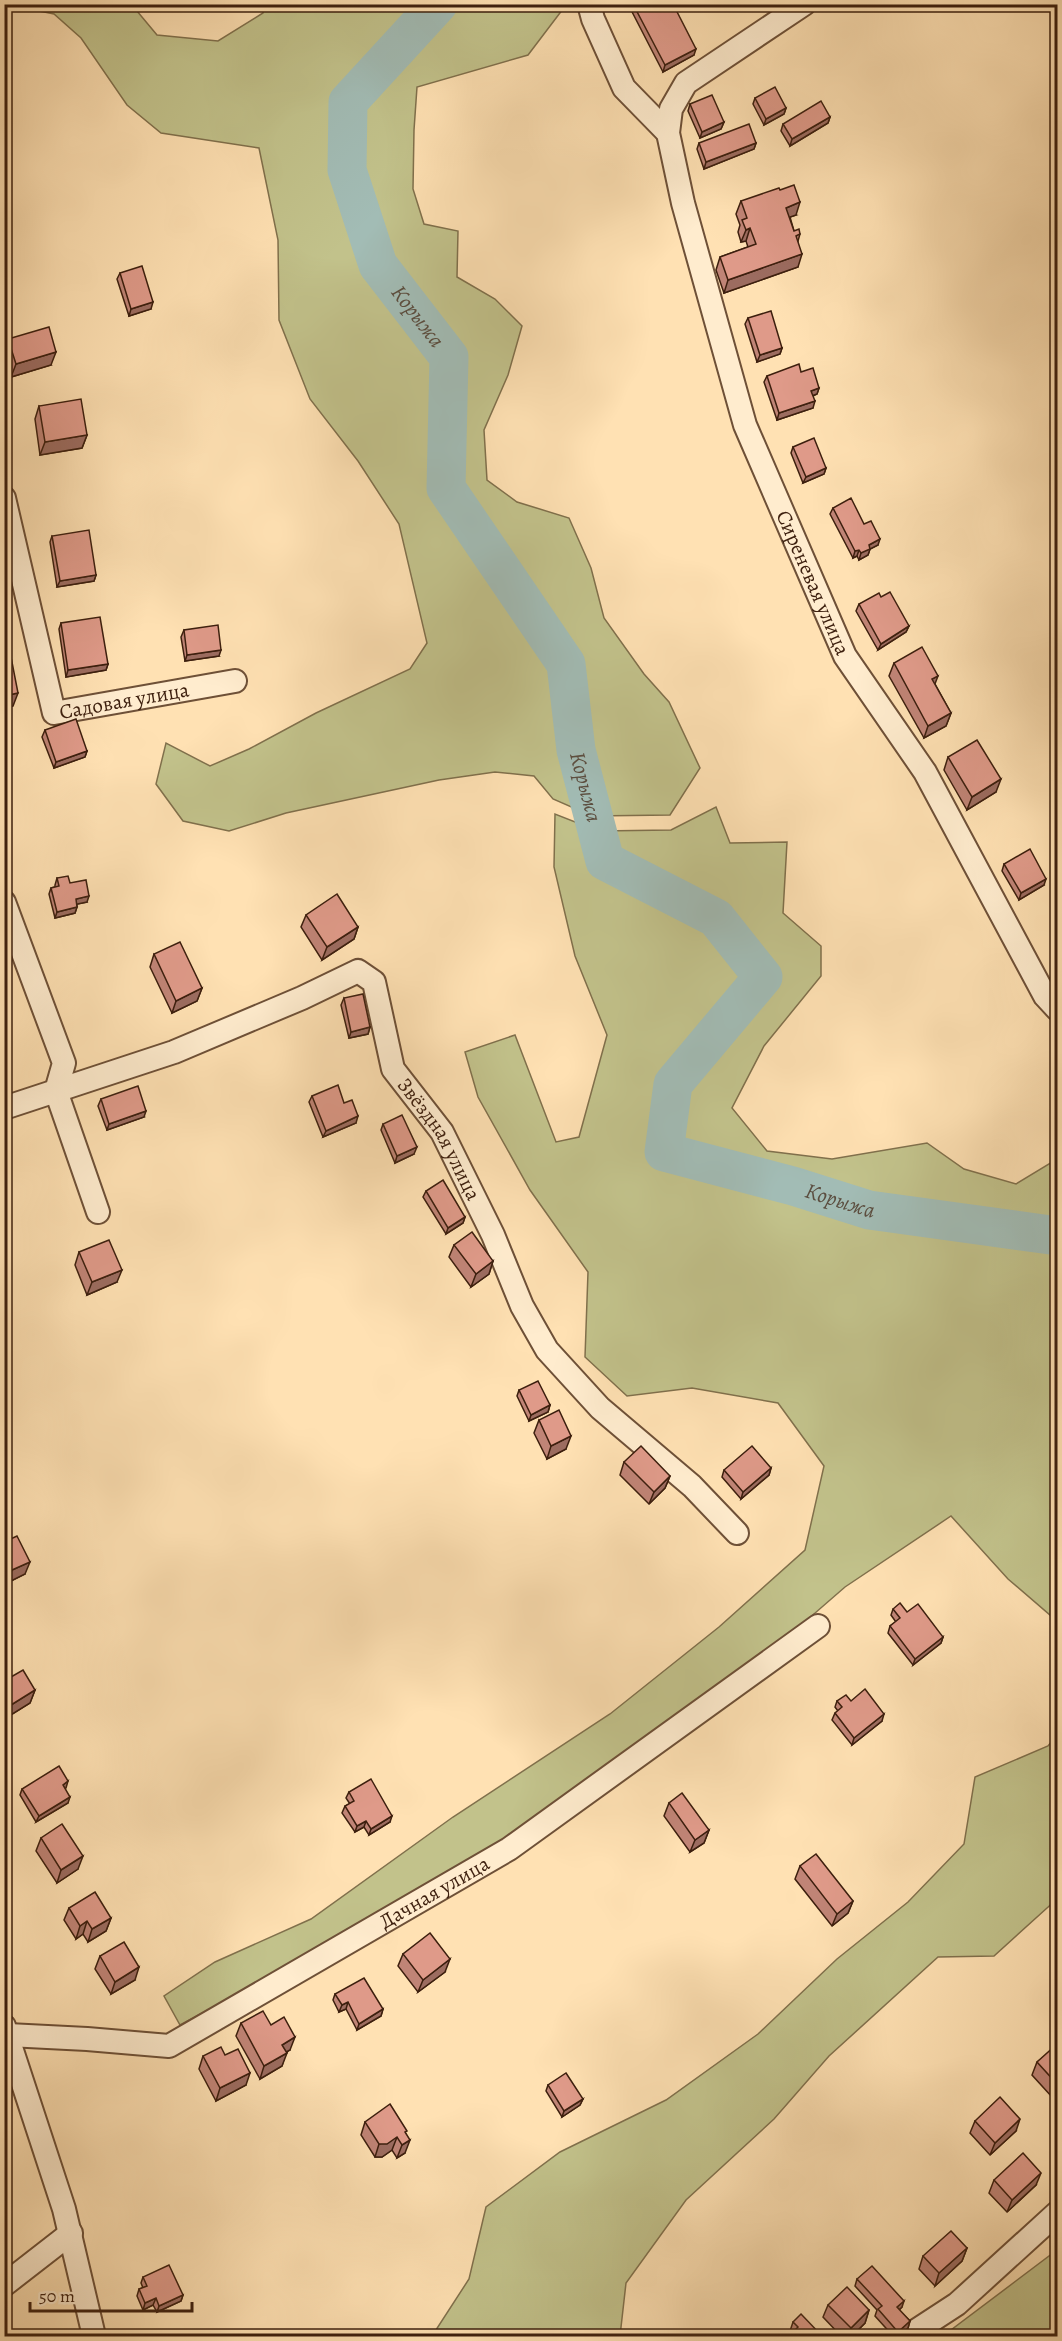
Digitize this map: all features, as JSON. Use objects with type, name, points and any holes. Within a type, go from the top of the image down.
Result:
[{"type":"street","points":[[589,4],[593,19],[624,88],[668,132]]},
{"type":"street","name":"Сиреневая улица","points":[[804,4],[686,83],[670,109],[668,132],[683,203],[745,424],[845,656],[925,772],[1051,1003]]},
{"type":"street","name":"Садовая улица","points":[[4,498],[54,712],[236,681]]},
{"type":"street","points":[[4,902],[64,1063],[56,1091],[98,1212]]},
{"type":"street","name":"Звёздная улица","points":[[4,1108],[174,1052],[302,998],[358,971],[374,982],[393,1069],[442,1132],[493,1235],[522,1306],[547,1350],[600,1408],[692,1486],[737,1533]]},
{"type":"street","name":"Дачная улица","points":[[8,2045],[87,2039],[169,2046],[509,1849],[818,1626]]},
{"type":"street","points":[[8,2045],[70,2233],[94,2337]]},
{"type":"street","points":[[908,2337],[957,2304],[1058,2212]]},
{"type":"street","points":[[4,2285],[70,2233]]},
{"type":"green space","points":[[10,5],[132,5],[157,35],[218,41],[263,13],[264,5],[566,5],[528,55],[417,87],[413,189],[424,224],[458,231],[457,277],[495,299],[522,326],[508,375],[484,430],[487,480],[517,502],[569,518],[591,568],[604,618],[644,674],[669,702],[700,768],[670,815],[592,816],[553,799],[534,776],[495,772],[439,780],[286,813],[229,831],[183,821],[156,784],[166,743],[210,766],[410,669],[427,643],[399,524],[358,461],[310,399],[279,320],[278,240],[259,148],[161,133],[127,105],[81,38],[54,14]]},
{"type":"green space","points":[[716,807],[730,843],[787,842],[783,913],[821,946],[821,976],[764,1046],[732,1108],[767,1151],[832,1159],[927,1143],[964,1169],[1016,1184],[1057,1159],[1057,1621],[1008,1579],[951,1516],[845,1587],[769,1653],[588,1792],[323,1948],[180,2025],[164,1996],[215,1962],[311,1919],[453,1817],[610,1714],[719,1627],[805,1550],[824,1466],[778,1403],[692,1388],[627,1396],[585,1357],[588,1272],[530,1190],[478,1097],[465,1052],[515,1035],[556,1142],[579,1137],[607,1035],[575,956],[554,867],[555,814],[598,831],[671,830]]},
{"type":"green space","points":[[1057,1735],[1057,1899],[994,1956],[938,1957],[829,2056],[774,2119],[686,2200],[626,2283],[620,2336],[432,2336],[469,2279],[486,2207],[560,2152],[666,2100],[758,2034],[837,1959],[908,1902],[964,1844],[975,1777],[1048,1746]]},
{"type":"green space","points":[[1057,2250],[1057,2336],[943,2336]]},
{"type":"building","points":[[633,4],[673,4],[696,49],[665,65]]},
{"type":"building","points":[[775,87],[786,108],[766,119],[755,98]]},
{"type":"building","points":[[712,95],[724,122],[702,132],[690,104]]},
{"type":"building","points":[[821,101],[830,117],[792,139],[783,124]]},
{"type":"building","points":[[749,124],[756,143],[706,162],[699,143]]},
{"type":"building","points":[[794,185],[800,202],[786,208],[794,231],[799,229],[800,234],[796,236],[802,254],[728,280],[720,257],[756,244],[750,228],[746,230],[742,220],[747,218],[741,201]]},
{"type":"building","points":[[142,266],[153,302],[131,309],[120,273]]},
{"type":"building","points":[[771,311],[782,348],[760,355],[748,318]]},
{"type":"building","points":[[49,327],[56,352],[16,364],[8,339]]},
{"type":"building","points":[[799,364],[801,372],[813,368],[819,388],[811,391],[815,401],[779,413],[767,376]]},
{"type":"building","points":[[81,399],[87,435],[45,442],[39,406]]},
{"type":"building","points":[[814,438],[826,468],[806,477],[793,447]]},
{"type":"building","points":[[851,498],[864,524],[871,521],[880,539],[869,545],[870,549],[861,553],[859,550],[855,551],[833,508]]},
{"type":"building","points":[[89,530],[96,575],[60,581],[52,536]]},
{"type":"building","points":[[890,592],[909,626],[881,644],[859,604],[879,593],[881,597]]},
{"type":"building","points":[[100,617],[108,664],[68,670],[61,623]]},
{"type":"building","points":[[218,625],[221,650],[187,655],[184,630]]},
{"type":"building","points":[[922,647],[938,676],[932,679],[951,713],[928,726],[894,663]]},
{"type":"building","points":[[10,652],[18,693],[4,696],[4,653]]},
{"type":"building","points":[[76,719],[87,751],[56,762],[45,730]]},
{"type":"building","points":[[977,740],[1001,779],[972,797],[948,757]]},
{"type":"building","points":[[1030,849],[1046,879],[1021,893],[1004,864]]},
{"type":"building","points":[[68,876],[70,883],[86,880],[89,896],[76,899],[77,907],[57,912],[51,888],[59,886],[57,878]]},
{"type":"building","points":[[337,894],[358,927],[327,947],[306,915]]},
{"type":"building","points":[[180,942],[202,988],[176,1001],[154,954]]},
{"type":"building","points":[[363,994],[370,1027],[351,1032],[344,998]]},
{"type":"building","points":[[338,1085],[344,1103],[352,1100],[358,1116],[326,1131],[312,1096]]},
{"type":"building","points":[[138,1086],[146,1111],[109,1124],[101,1099]]},
{"type":"building","points":[[402,1115],[417,1147],[397,1156],[383,1124]]},
{"type":"building","points":[[443,1180],[465,1217],[448,1228],[426,1191]]},
{"type":"building","points":[[472,1232],[493,1261],[476,1274],[454,1245]]},
{"type":"building","points":[[109,1240],[122,1270],[92,1282],[79,1252]]},
{"type":"building","points":[[538,1381],[550,1405],[531,1415],[519,1390]]},
{"type":"building","points":[[559,1410],[571,1436],[551,1446],[539,1420]]},
{"type":"building","points":[[641,1446],[670,1476],[654,1492],[624,1462]]},
{"type":"building","points":[[752,1446],[771,1468],[743,1492],[724,1470]]},
{"type":"building","points":[[17,1536],[30,1562],[12,1570],[4,1556],[4,1542]]},
{"type":"building","points":[[900,1603],[907,1612],[918,1604],[943,1637],[915,1659],[890,1626],[900,1618],[893,1609]]},
{"type":"building","points":[[23,1670],[35,1690],[11,1705],[4,1695],[4,1681]]},
{"type":"building","points":[[865,1689],[884,1714],[854,1738],[835,1713],[842,1707],[837,1701],[846,1695],[851,1701]]},
{"type":"building","points":[[59,1766],[68,1781],[63,1785],[70,1797],[39,1816],[22,1789]]},
{"type":"building","points":[[371,1779],[392,1816],[371,1829],[366,1821],[357,1826],[345,1806],[354,1801],[349,1792]]},
{"type":"building","points":[[682,1793],[709,1830],[695,1840],[669,1803]]},
{"type":"building","points":[[62,1824],[83,1856],[61,1870],[41,1838]]},
{"type":"building","points":[[816,1854],[853,1901],[837,1914],[800,1866]]},
{"type":"building","points":[[95,1892],[111,1918],[92,1929],[87,1921],[80,1926],[69,1908]]},
{"type":"building","points":[[430,1933],[450,1959],[423,1980],[403,1954]]},
{"type":"building","points":[[124,1942],[139,1967],[115,1982],[100,1956]]},
{"type":"building","points":[[364,1978],[383,2009],[359,2024],[348,2002],[342,2005],[335,1994]]},
{"type":"building","points":[[263,2011],[271,2025],[284,2017],[295,2037],[282,2045],[287,2053],[264,2066],[241,2023]]},
{"type":"building","points":[[1056,2045],[1058,2046],[1057,2084],[1037,2062]]},
{"type":"building","points":[[221,2047],[225,2055],[238,2049],[250,2073],[220,2088],[203,2056]]},
{"type":"building","points":[[566,2073],[583,2099],[564,2111],[548,2085]]},
{"type":"building","points":[[1000,2097],[1020,2119],[995,2143],[975,2121]]},
{"type":"building","points":[[390,2104],[410,2140],[402,2145],[397,2137],[387,2144],[379,2144],[365,2122]]},
{"type":"building","points":[[1023,2153],[1041,2173],[1012,2200],[994,2180]]},
{"type":"building","points":[[951,2231],[967,2248],[939,2273],[923,2256]]},
{"type":"building","points":[[169,2265],[183,2295],[159,2306],[156,2298],[145,2303],[139,2289],[147,2286],[143,2277]]},
{"type":"building","points":[[872,2266],[904,2301],[897,2307],[910,2321],[898,2332],[878,2309],[882,2306],[857,2279]]},
{"type":"building","points":[[847,2287],[869,2310],[851,2328],[828,2305]]},
{"type":"building","points":[[801,2314],[823,2337],[788,2337],[798,2327],[793,2322]]},
{"type":"waterway","name":"Корыжа","points":[[438,4],[348,102],[347,170],[378,265],[449,357],[446,488],[566,664],[576,750],[605,861],[716,918],[763,977],[673,1084],[664,1152],[793,1186],[869,1210],[1058,1236]]}]
